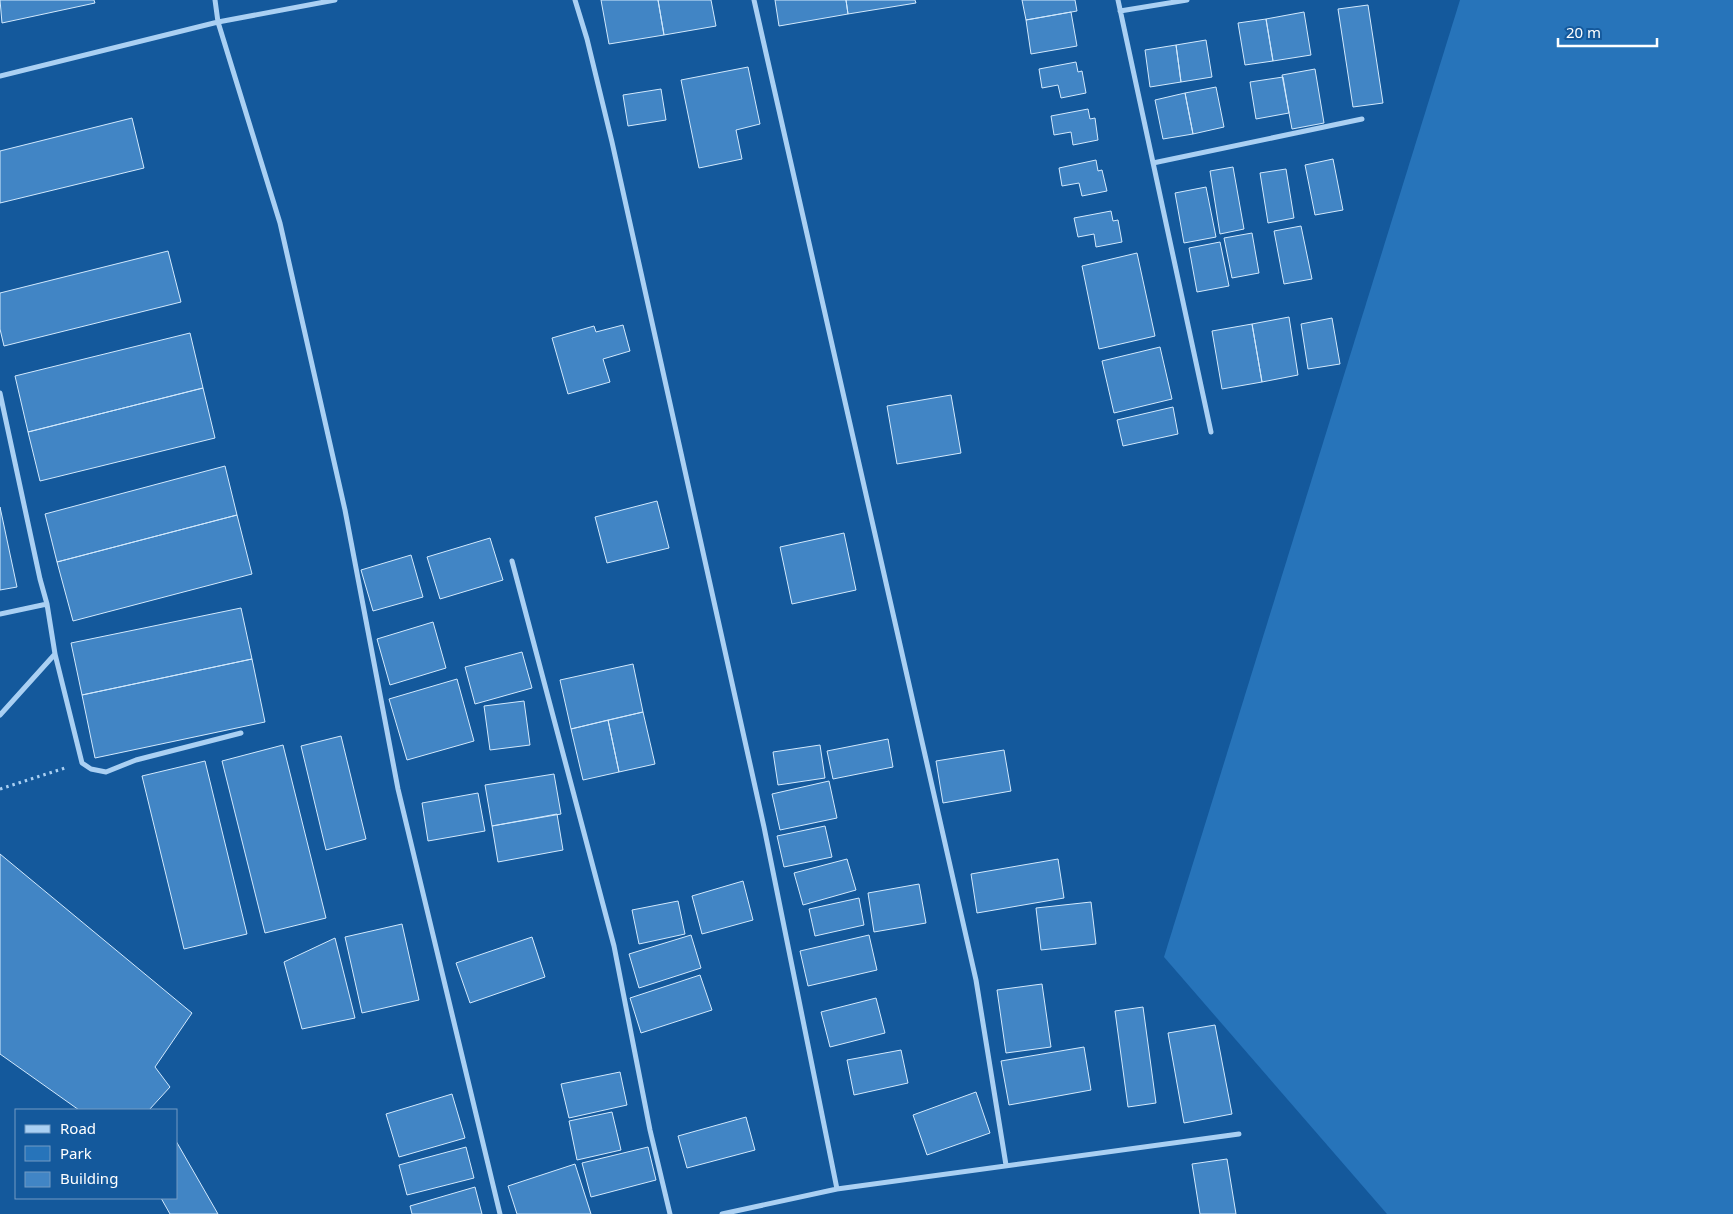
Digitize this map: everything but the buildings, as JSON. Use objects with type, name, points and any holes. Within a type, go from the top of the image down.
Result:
[{"type":"street","points":[[214,0],[218,22],[280,223],[345,510],[398,789],[500,1214]]},
{"type":"street","points":[[0,76],[218,22],[336,0]]},
{"type":"street","points":[[575,0],[587,39],[612,142],[762,817],[836,1189]]},
{"type":"street","points":[[754,0],[976,980],[1006,1165]]},
{"type":"street","points":[[1118,0],[1211,432]]},
{"type":"street","points":[[1120,11],[1187,0]]},
{"type":"street","points":[[1153,162],[1362,119]]},
{"type":"street","points":[[0,393],[47,604],[55,654],[82,763],[91,769],[106,772],[136,760],[241,733]]},
{"type":"street","points":[[512,561],[614,946],[650,1130],[670,1214]]},
{"type":"street","points":[[0,614],[47,604]]},
{"type":"street","points":[[0,715],[55,654]]},
{"type":"street","points":[[722,1214],[836,1189],[1239,1134]]},
{"type":"path","points":[[0,789],[82,763]]},
{"type":"green space","points":[[1460,0],[1733,0],[1733,1214],[1387,1214],[1164,957]]}]
